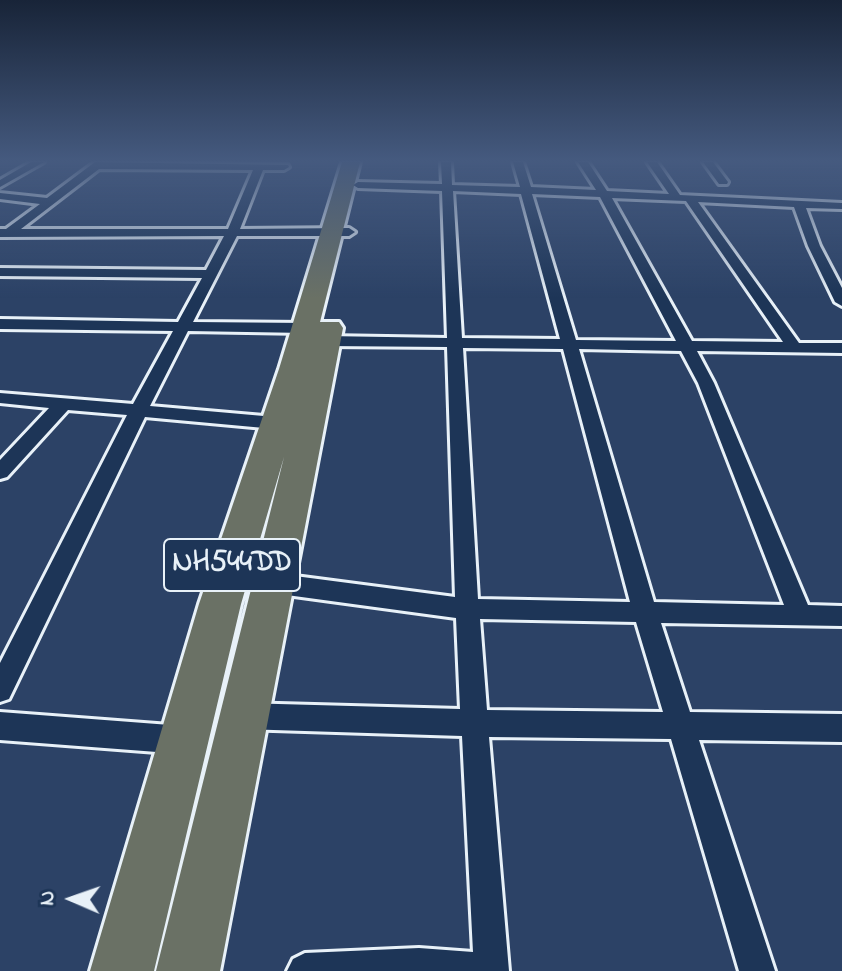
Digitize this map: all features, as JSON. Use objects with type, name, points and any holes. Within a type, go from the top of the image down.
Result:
[{"type":"highway","name":"NH544DD","points":[[188,971],[272,583],[316,334],[347,207]]},
{"type":"highway","name":"NH544DD","points":[[122,971],[220,604],[275,423],[316,334]]},
{"type":"street","points":[[3,236],[44,207]]},
{"type":"street","points":[[0,690],[243,207]]},
{"type":"street","points":[[305,971],[419,965],[490,971],[467,609],[448,207]]},
{"type":"street","points":[[531,207],[645,612],[757,971]]},
{"type":"street","points":[[612,207],[706,383],[800,615]]},
{"type":"street","points":[[690,207],[794,347]]},
{"type":"street","points":[[800,207],[814,246],[842,300]]},
{"type":"street","points":[[3,236],[340,232]]},
{"type":"street","points":[[0,272],[210,274]]},
{"type":"street","points":[[0,324],[183,327],[455,344],[842,348]]},
{"type":"street","points":[[0,398],[275,423]]},
{"type":"street","points":[[0,472],[63,404]]},
{"type":"street","points":[[272,583],[467,609],[842,616]]},
{"type":"street","points":[[242,716],[842,728]]},
{"type":"street","points":[[0,726],[183,740]]}]
